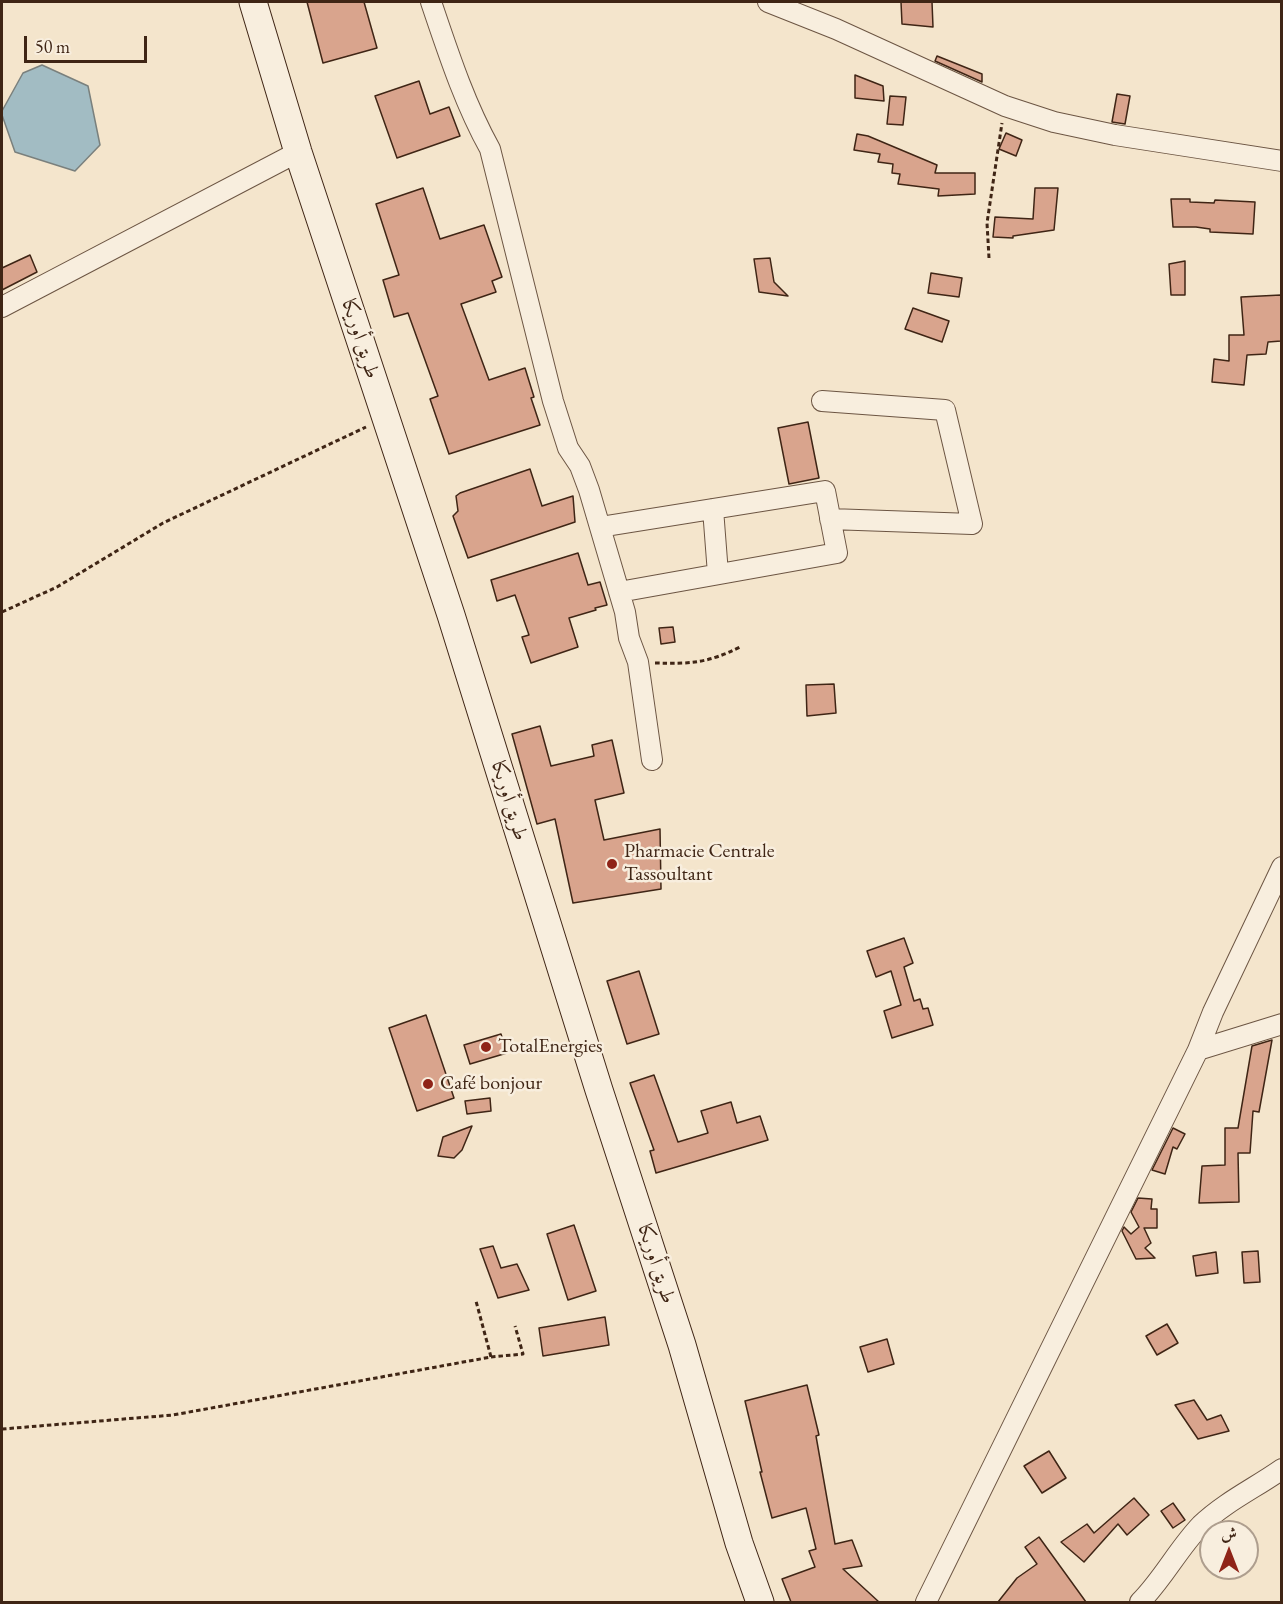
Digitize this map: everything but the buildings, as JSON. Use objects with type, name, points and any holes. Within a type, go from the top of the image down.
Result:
[{"type":"street","name":"طريق أوريكا","points":[[253,2],[298,152],[451,615],[599,1090],[682,1345],[740,1543],[760,1602]]},
{"type":"street","points":[[431,2],[448,55],[471,114],[490,149],[553,401],[568,448],[583,474],[625,612],[629,638],[638,662],[652,760]]},
{"type":"street","points":[[768,2],[836,29],[1005,106],[1054,122],[1105,133],[1281,161]]},
{"type":"street","points":[[2,307],[298,152]]},
{"type":"street","points":[[822,401],[945,410],[972,524],[830,519]]},
{"type":"street","points":[[600,527],[825,492],[837,554],[619,592]]},
{"type":"street","points":[[713,509],[718,574]]},
{"type":"street","points":[[926,1602],[1198,1050],[1213,1012],[1281,867]]},
{"type":"street","points":[[1198,1050],[1281,1024]]},
{"type":"street","points":[[1140,1602],[1156,1586],[1186,1543],[1201,1526],[1220,1509],[1281,1469]]},
{"type":"path","points":[[989,258],[988,207],[1005,106]]},
{"type":"path","points":[[2,612],[57,587],[162,523],[386,418]]},
{"type":"path","points":[[638,662],[675,664],[701,662],[717,658],[740,647]]},
{"type":"path","points":[[476,1301],[491,1357]]},
{"type":"path","points":[[2,1429],[173,1415],[491,1357],[522,1354],[514,1326]]},
{"type":"water","points":[[42,65],[88,86],[100,145],[75,171],[15,152],[2,115],[23,73]]},
{"type":"place","name":"Pharmacie Centrale Tassoultant","points":[[612,864]]},
{"type":"place","name":"TotalEnergies","points":[[486,1047]]},
{"type":"place","name":"Café bonjour","points":[[428,1084]]}]
